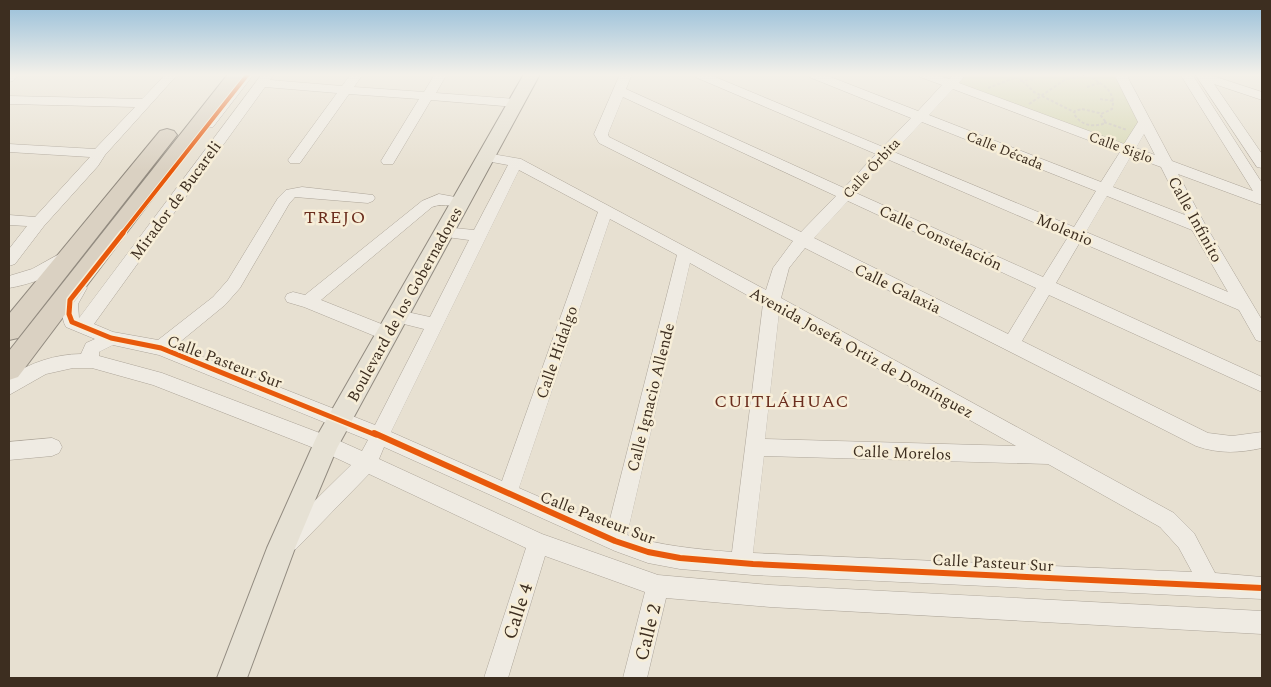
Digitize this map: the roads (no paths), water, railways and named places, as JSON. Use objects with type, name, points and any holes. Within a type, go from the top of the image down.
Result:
[{"type":"highway","points":[[11,321],[74,250],[192,106]]},
{"type":"highway","points":[[9,370],[212,106]]},
{"type":"highway","points":[[177,150],[221,106]]},
{"type":"main road","name":"Boulevard de los Gobernadores","points":[[232,678],[282,548],[326,444],[513,106]]},
{"type":"street","points":[[9,260],[39,222],[142,106]]},
{"type":"street","points":[[82,326],[72,322],[69,314],[70,300],[222,106]]},
{"type":"street","name":"Mirador de Bucareli","points":[[82,326],[244,106]]},
{"type":"street","points":[[295,160],[334,106]]},
{"type":"street","points":[[388,161],[421,106]]},
{"type":"street","name":"Calle Galaxia","points":[[612,106],[602,134],[604,140],[1203,440],[1213,444],[1225,445],[1262,440]]},
{"type":"street","name":"Calle Constelación","points":[[653,106],[1262,386]]},
{"type":"street","name":"Molenio","points":[[775,106],[1246,306]]},
{"type":"street","name":"Calle Década","points":[[895,106],[1198,226]]},
{"type":"street","name":"Calle Órbita","points":[[741,563],[772,302],[778,271],[782,263],[803,240],[929,106]]},
{"type":"street","name":"Calle Siglo","points":[[1011,106],[1166,164],[1261,192]]},
{"type":"street","name":"Calle Infinito","points":[[1137,106],[1198,226],[1262,335]]},
{"type":"street","points":[[1206,106],[1261,192]]},
{"type":"street","points":[[1224,106],[1262,164]]},
{"type":"street","points":[[1010,344],[1145,121]]},
{"type":"street","points":[[1240,130],[1262,137]]},
{"type":"street","points":[[9,148],[96,158]]},
{"type":"street","name":"Avenida Josefa Ortiz de Domínguez","points":[[486,157],[516,162],[606,210],[1176,526],[1185,536],[1208,584]]},
{"type":"street","points":[[9,158],[96,158]]},
{"type":"street","points":[[282,548],[366,464],[516,162]]},
{"type":"street","points":[[161,348],[219,301],[234,284],[283,201],[291,193],[302,192],[368,198]]},
{"type":"street","points":[[388,334],[300,300],[427,204],[439,199],[461,202]]},
{"type":"street","name":"Calle Hidalgo","points":[[507,494],[606,210]]},
{"type":"street","points":[[9,220],[39,222]]},
{"type":"street","points":[[444,232],[479,236]]},
{"type":"street","points":[[9,282],[18,281],[47,270],[74,250]]},
{"type":"street","name":"Calle Ignacio Allende","points":[[615,541],[685,253]]},
{"type":"street","points":[[398,316],[436,325]]},
{"type":"street","name":"Calle Pasteur Sur","points":[[82,326],[111,338],[161,348],[341,419],[615,541],[648,552],[672,557],[741,563],[1262,588]]},
{"type":"street","points":[[92,361],[90,354],[92,348],[111,338]]},
{"type":"street","points":[[9,388],[23,377],[42,368],[73,361],[92,361],[179,386],[326,444],[538,543],[658,586],[770,596],[1262,623]]},
{"type":"street","points":[[9,451],[52,447]]},
{"type":"street","name":"Calle Morelos","points":[[755,447],[1049,456]]},
{"type":"street","name":"Calle 4","points":[[496,678],[538,543]]},
{"type":"street","name":"Calle 2","points":[[635,678],[658,586]]},
{"type":"district","name":"TREJO","points":[[335,217]]},
{"type":"district","name":"CUITLÁHUAC","points":[[782,401]]}]
